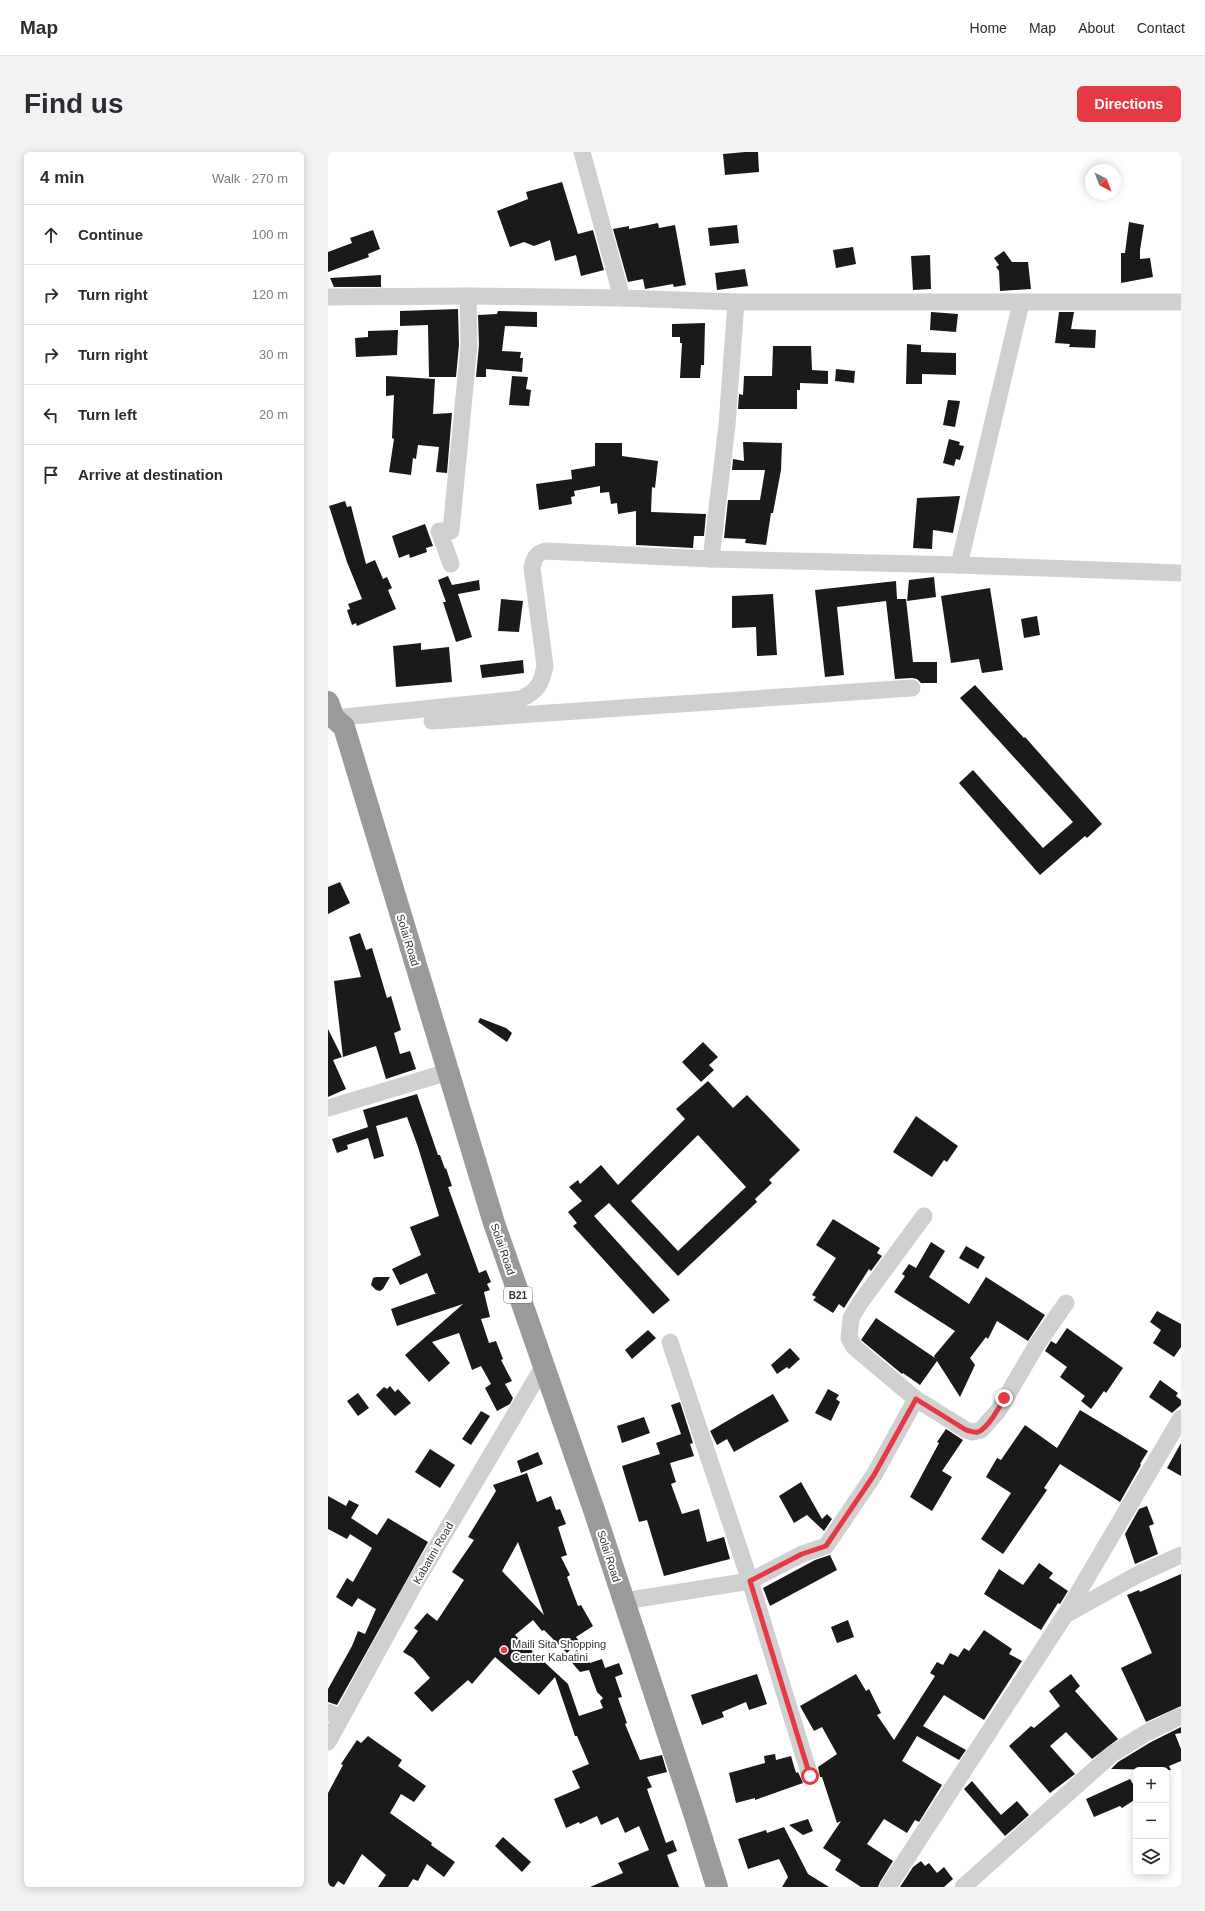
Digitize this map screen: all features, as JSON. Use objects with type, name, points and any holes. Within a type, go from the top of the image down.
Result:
[{"type":"highway","name":"Solai Road","points":[[336,716],[494,1223],[624,1601],[717,1887]]},
{"type":"street","points":[[582,152],[622,298]]},
{"type":"street","points":[[451,564],[438,531],[451,531],[469,345],[468,296]]},
{"type":"street","points":[[328,297],[468,296],[622,298],[736,302],[1181,302]]},
{"type":"street","points":[[711,559],[727,425],[736,302]]},
{"type":"street","points":[[959,565],[1021,303]]},
{"type":"street","points":[[336,716],[521,700],[534,692],[542,680],[545,666],[532,568],[534,558],[540,552],[546,551],[711,559],[959,565],[1181,573]]},
{"type":"street","points":[[336,716],[912,688]]},
{"type":"street","points":[[328,1108],[448,1072]]},
{"type":"street","points":[[924,1216],[867,1293],[851,1318],[848,1338],[854,1347],[916,1399],[966,1430],[973,1432],[981,1430],[998,1411],[1036,1346],[1066,1303]]},
{"type":"street","points":[[670,1342],[750,1581],[810,1776]]},
{"type":"street","name":"Kabatini Road","points":[[328,1742],[335,1715],[543,1367]]},
{"type":"street","points":[[624,1601],[750,1581],[802,1554],[826,1546],[874,1475],[916,1399]]},
{"type":"street","points":[[888,1887],[1065,1615],[1181,1418]]},
{"type":"street","points":[[1065,1615],[1137,1575],[1181,1555]]},
{"type":"street","points":[[963,1887],[1112,1754],[1146,1733],[1181,1716]]},
{"type":"building","points":[[758,152],[759,172],[725,175],[723,154]]},
{"type":"building","points":[[562,182],[578,234],[593,230],[604,270],[581,276],[576,255],[555,261],[550,240],[534,246],[524,242],[510,247],[497,211],[528,199],[526,192]]},
{"type":"building","points":[[1129,222],[1144,225],[1140,259],[1150,258],[1153,277],[1121,283],[1121,253],[1125,253]]},
{"type":"building","points":[[658,223],[659,228],[675,225],[686,285],[674,287],[673,284],[645,289],[643,279],[628,282],[613,229],[629,226],[629,229]]},
{"type":"building","points":[[737,225],[739,243],[710,246],[708,228]]},
{"type":"building","points":[[373,230],[380,249],[368,254],[369,257],[328,272],[328,252],[352,243],[350,238]]},
{"type":"building","points":[[853,247],[856,264],[836,268],[833,250]]},
{"type":"building","points":[[1004,251],[1012,262],[1028,262],[1031,289],[1000,291],[999,271],[996,267],[999,265],[994,258]]},
{"type":"building","points":[[930,255],[931,289],[913,290],[911,256]]},
{"type":"building","points":[[745,269],[748,286],[717,290],[715,273]]},
{"type":"building","points":[[381,275],[381,287],[334,287],[330,278]]},
{"type":"building","points":[[458,309],[459,345],[456,377],[429,377],[428,325],[400,326],[400,311]]},
{"type":"building","points":[[498,311],[537,312],[537,327],[505,326],[502,351],[521,352],[520,358],[523,358],[522,372],[486,369],[486,377],[476,377],[479,345],[478,315],[497,314]]},
{"type":"building","points":[[931,312],[958,314],[956,332],[930,330]]},
{"type":"building","points":[[1059,312],[1074,312],[1071,329],[1096,330],[1095,348],[1069,347],[1070,344],[1055,343]]},
{"type":"building","points":[[705,323],[704,365],[701,365],[700,378],[680,378],[682,343],[680,343],[680,337],[672,337],[672,324]]},
{"type":"building","points":[[398,330],[397,355],[356,357],[355,338],[368,337],[368,331]]},
{"type":"building","points":[[907,344],[921,345],[921,352],[956,353],[956,375],[922,374],[922,384],[906,384]]},
{"type":"building","points":[[773,346],[811,346],[812,370],[828,371],[828,384],[800,383],[800,390],[797,390],[797,409],[738,409],[739,394],[743,395],[744,376],[772,376]]},
{"type":"building","points":[[836,369],[855,371],[854,383],[835,381]]},
{"type":"building","points":[[386,376],[435,379],[433,414],[452,413],[447,473],[436,472],[439,447],[418,445],[416,459],[413,458],[411,475],[389,472],[394,439],[392,438],[394,395],[386,396]]},
{"type":"building","points":[[512,376],[528,377],[526,389],[531,390],[529,406],[509,405]]},
{"type":"building","points":[[948,400],[960,401],[955,427],[943,425]]},
{"type":"building","points":[[949,439],[960,442],[959,445],[964,446],[960,460],[956,459],[954,466],[943,463]]},
{"type":"building","points":[[743,442],[782,443],[781,470],[773,513],[771,513],[766,545],[745,543],[746,539],[724,538],[728,500],[760,500],[765,470],[732,470],[733,459],[744,461]]},
{"type":"building","points":[[595,443],[622,443],[622,456],[658,461],[655,488],[652,487],[651,512],[706,514],[704,536],[694,536],[693,548],[636,545],[636,511],[618,514],[617,503],[611,504],[609,492],[600,493],[600,486],[574,491],[575,496],[571,497],[572,504],[539,510],[536,484],[572,479],[571,470],[595,466]]},
{"type":"building","points":[[960,496],[953,533],[933,530],[932,549],[913,548],[917,498]]},
{"type":"building","points":[[345,501],[347,507],[351,506],[366,564],[375,560],[383,579],[387,577],[392,588],[388,590],[396,609],[357,626],[356,623],[352,625],[347,610],[350,609],[348,604],[362,599],[347,562],[329,506]]},
{"type":"building","points":[[425,524],[433,546],[426,548],[427,552],[410,558],[409,554],[399,558],[392,536]]},
{"type":"building","points":[[448,576],[452,585],[479,580],[480,590],[458,594],[472,637],[456,642],[443,602],[446,602],[438,580]]},
{"type":"building","points":[[934,577],[936,597],[907,601],[909,580]]},
{"type":"building","points":[[896,581],[897,599],[906,599],[913,662],[937,662],[937,683],[921,683],[917,679],[912,678],[895,679],[886,601],[837,607],[844,675],[825,677],[815,590]]},
{"type":"building","points":[[990,588],[1003,670],[982,673],[979,659],[951,663],[941,596]]},
{"type":"building","points":[[773,594],[777,655],[757,656],[756,627],[732,628],[732,596]]},
{"type":"building","points":[[501,599],[523,601],[519,632],[498,631]]},
{"type":"building","points":[[1037,616],[1040,635],[1024,638],[1021,619]]},
{"type":"building","points":[[421,643],[421,650],[449,647],[452,682],[396,687],[393,646]]},
{"type":"building","points":[[523,660],[524,673],[482,678],[480,665]]},
{"type":"building","points":[[975,685],[1024,738],[1025,737],[1102,824],[1087,838],[1085,836],[1040,875],[959,783],[973,770],[1043,848],[1073,822],[960,698]]},
{"type":"building","points":[[340,882],[350,903],[328,914],[328,887]]},
{"type":"building","points":[[360,933],[366,950],[372,948],[387,998],[391,996],[401,1030],[394,1033],[400,1054],[410,1051],[416,1069],[386,1079],[376,1046],[343,1057],[334,981],[361,977],[349,937]]},
{"type":"building","points":[[480,1018],[506,1028],[512,1033],[507,1042],[478,1022]]},
{"type":"building","points":[[328,1029],[342,1057],[333,1060],[346,1089],[328,1097]]},
{"type":"building","points":[[703,1042],[718,1057],[709,1065],[714,1070],[701,1082],[682,1062]]},
{"type":"building","points":[[708,1081],[733,1108],[747,1095],[800,1150],[769,1180],[772,1183],[755,1199],[757,1202],[678,1276],[609,1203],[594,1216],[670,1300],[653,1314],[573,1226],[577,1223],[568,1212],[582,1201],[569,1187],[578,1180],[580,1184],[601,1165],[618,1185],[685,1119],[676,1109]],"holes":[[[698,1135],[746,1187],[678,1251],[631,1201]]]},
{"type":"building","points":[[417,1094],[438,1155],[440,1155],[445,1169],[446,1168],[452,1186],[448,1187],[479,1273],[486,1270],[491,1282],[487,1284],[490,1290],[484,1292],[490,1317],[481,1319],[489,1343],[496,1341],[503,1359],[501,1360],[512,1381],[505,1384],[513,1398],[510,1404],[497,1411],[485,1388],[491,1384],[481,1366],[472,1370],[459,1333],[432,1342],[450,1363],[429,1382],[405,1355],[463,1304],[397,1326],[391,1309],[437,1293],[435,1293],[427,1273],[400,1285],[392,1269],[421,1255],[410,1227],[439,1216],[418,1147],[407,1117],[376,1126],[384,1156],[374,1159],[368,1138],[347,1145],[348,1149],[337,1153],[332,1139],[368,1127],[363,1110]]},
{"type":"building","points":[[916,1116],[958,1146],[947,1162],[944,1160],[932,1177],[893,1152]]},
{"type":"building","points":[[833,1219],[880,1248],[877,1253],[882,1256],[871,1271],[869,1269],[844,1308],[839,1304],[833,1313],[813,1300],[816,1297],[812,1295],[836,1258],[816,1245]]},
{"type":"building","points":[[931,1242],[945,1251],[929,1277],[969,1304],[986,1277],[1045,1315],[1028,1341],[997,1321],[988,1339],[986,1337],[970,1358],[975,1365],[960,1397],[937,1361],[920,1385],[903,1373],[902,1374],[861,1340],[876,1318],[935,1358],[934,1356],[955,1331],[894,1292],[905,1276],[902,1274],[909,1264],[916,1268]]},
{"type":"building","points":[[966,1246],[985,1257],[978,1269],[959,1258]]},
{"type":"building","points":[[390,1277],[383,1289],[380,1291],[376,1290],[371,1285],[373,1278]]},
{"type":"building","points":[[1157,1311],[1181,1324],[1181,1347],[1174,1357],[1153,1343],[1161,1330],[1150,1322]]},
{"type":"building","points":[[1067,1328],[1123,1368],[1106,1393],[1104,1391],[1091,1409],[1081,1401],[1085,1396],[1060,1377],[1067,1367],[1045,1351],[1051,1341],[1056,1344]]},
{"type":"building","points":[[648,1330],[656,1338],[632,1359],[625,1350]]},
{"type":"building","points":[[790,1348],[800,1359],[789,1369],[787,1367],[777,1374],[771,1365]]},
{"type":"building","points":[[1160,1380],[1178,1393],[1176,1396],[1181,1400],[1181,1405],[1172,1413],[1149,1397]]},
{"type":"building","points":[[390,1386],[395,1392],[398,1389],[411,1403],[395,1416],[376,1395],[384,1387],[387,1389]]},
{"type":"building","points":[[828,1389],[839,1395],[836,1399],[840,1402],[831,1421],[815,1413]]},
{"type":"building","points":[[358,1393],[369,1408],[358,1416],[347,1401]]},
{"type":"building","points":[[773,1394],[789,1421],[734,1452],[727,1439],[717,1445],[710,1431]]},
{"type":"building","points":[[680,1402],[693,1443],[690,1444],[694,1456],[670,1463],[676,1482],[671,1484],[682,1514],[699,1509],[707,1542],[724,1537],[730,1559],[664,1576],[647,1520],[639,1522],[622,1466],[660,1454],[656,1443],[681,1434],[671,1405]]},
{"type":"building","points":[[1080,1410],[1148,1451],[1140,1464],[1141,1465],[1120,1502],[1060,1464],[1044,1488],[1047,1490],[1003,1554],[981,1539],[1011,1493],[986,1477],[997,1458],[1001,1460],[1025,1425],[1057,1448]]},
{"type":"building","points":[[481,1411],[490,1416],[471,1445],[462,1439]]},
{"type":"building","points":[[644,1417],[650,1433],[622,1443],[617,1426]]},
{"type":"building","points":[[946,1429],[963,1440],[942,1471],[952,1477],[932,1511],[910,1497],[939,1443],[937,1442]]},
{"type":"building","points":[[1181,1443],[1181,1476],[1167,1468]]},
{"type":"building","points":[[430,1449],[455,1465],[440,1488],[415,1472]]},
{"type":"building","points":[[538,1452],[543,1464],[521,1473],[517,1461]]},
{"type":"building","points":[[527,1473],[537,1502],[551,1496],[556,1510],[560,1509],[566,1524],[558,1527],[567,1555],[561,1557],[570,1575],[567,1577],[578,1606],[581,1605],[593,1626],[576,1637],[579,1641],[567,1653],[544,1630],[542,1631],[533,1620],[515,1635],[568,1684],[579,1716],[603,1708],[600,1701],[603,1698],[597,1692],[589,1670],[580,1672],[568,1658],[577,1650],[590,1663],[602,1659],[605,1668],[619,1663],[623,1674],[615,1677],[622,1697],[618,1698],[627,1723],[625,1724],[640,1760],[662,1755],[667,1772],[647,1777],[652,1787],[647,1789],[666,1843],[673,1840],[677,1851],[667,1855],[679,1887],[590,1887],[623,1873],[618,1863],[649,1850],[639,1826],[625,1833],[618,1817],[601,1825],[597,1816],[580,1824],[579,1822],[566,1828],[554,1799],[580,1788],[572,1771],[589,1764],[577,1736],[575,1736],[555,1677],[539,1695],[495,1657],[472,1684],[468,1680],[432,1712],[414,1693],[430,1678],[413,1658],[403,1652],[418,1631],[414,1628],[427,1613],[437,1621],[464,1580],[452,1572],[474,1540],[468,1537],[496,1491],[493,1485]],"holes":[[[518,1542],[544,1615],[502,1571]]]},
{"type":"building","points":[[801,1482],[822,1519],[827,1514],[832,1519],[824,1531],[807,1515],[794,1523],[779,1496]]},
{"type":"building","points":[[328,1496],[346,1506],[349,1500],[359,1505],[351,1518],[377,1535],[388,1518],[428,1542],[337,1705],[328,1702],[328,1689],[352,1646],[358,1631],[365,1634],[376,1609],[358,1598],[352,1607],[336,1597],[347,1578],[353,1582],[372,1548],[350,1534],[347,1539],[328,1529]]},
{"type":"building","points":[[1147,1506],[1154,1524],[1149,1526],[1158,1554],[1135,1564],[1125,1534],[1139,1509]]},
{"type":"building","points":[[830,1555],[837,1570],[770,1606],[763,1588],[815,1560]]},
{"type":"building","points":[[1039,1563],[1053,1573],[1049,1578],[1068,1591],[1060,1604],[1058,1603],[1041,1630],[984,1594],[999,1569],[1023,1585]]},
{"type":"building","points":[[1181,1574],[1181,1706],[1146,1722],[1121,1668],[1152,1653],[1127,1595],[1139,1590],[1140,1592]]},
{"type":"building","points":[[848,1620],[854,1637],[837,1643],[831,1627]]},
{"type":"building","points":[[984,1630],[1012,1649],[1009,1654],[1022,1661],[984,1720],[944,1695],[923,1726],[966,1750],[959,1760],[917,1736],[902,1761],[942,1785],[919,1822],[915,1820],[907,1833],[884,1819],[867,1844],[893,1861],[878,1887],[861,1887],[835,1870],[841,1860],[823,1848],[841,1821],[837,1823],[822,1777],[820,1777],[818,1767],[837,1754],[822,1727],[814,1731],[800,1706],[856,1674],[866,1691],[869,1689],[881,1713],[877,1715],[894,1740],[935,1676],[930,1673],[937,1662],[943,1665],[950,1653],[958,1657],[964,1648],[969,1651]]},
{"type":"building","points":[[757,1674],[767,1704],[749,1710],[746,1702],[722,1712],[724,1717],[702,1725],[691,1695]]},
{"type":"building","points":[[1071,1674],[1080,1686],[1075,1691],[1118,1739],[1092,1759],[1066,1732],[1050,1746],[1075,1774],[1050,1793],[1009,1746],[1031,1726],[1034,1728],[1060,1706],[1049,1691]]},
{"type":"building","points":[[1181,1727],[1181,1733],[1175,1734],[1181,1749],[1181,1761],[1169,1766],[1171,1770],[1169,1770],[1169,1767],[1133,1767],[1133,1769],[1111,1769],[1118,1762],[1151,1742]]},
{"type":"building","points":[[368,1736],[402,1760],[398,1766],[426,1786],[414,1802],[401,1794],[390,1813],[432,1843],[431,1845],[455,1862],[444,1877],[427,1864],[418,1881],[413,1879],[408,1887],[378,1887],[386,1875],[362,1854],[344,1885],[338,1881],[334,1887],[328,1887],[328,1793],[343,1765],[341,1764],[357,1740],[361,1743]]},
{"type":"building","points":[[775,1754],[776,1760],[791,1756],[796,1773],[798,1772],[803,1783],[755,1800],[755,1798],[736,1803],[729,1773],[765,1763],[764,1756]]},
{"type":"building","points":[[1130,1779],[1133,1784],[1133,1801],[1122,1808],[1120,1806],[1094,1817],[1086,1799]]},
{"type":"building","points":[[972,1781],[1001,1815],[1017,1801],[1029,1815],[1005,1836],[964,1789]]},
{"type":"building","points":[[808,1819],[813,1831],[803,1835],[789,1825]]},
{"type":"building","points":[[784,1827],[808,1874],[829,1887],[782,1887],[788,1877],[779,1859],[748,1869],[738,1839],[766,1830],[767,1833]]},
{"type":"building","points":[[503,1837],[531,1862],[522,1872],[495,1846]]},
{"type":"building","points":[[921,1861],[925,1866],[929,1863],[937,1873],[944,1867],[953,1879],[944,1887],[900,1887],[913,1867]]},
{"type":"place","name":"Maili Sita Shopping Center Kabatini","points":[[504,1650]]},
{"type":"route","points":[[810,1776],[750,1581],[802,1554],[826,1546],[874,1475],[916,1399],[966,1430],[978,1432],[998,1411],[1004,1398]]}]
